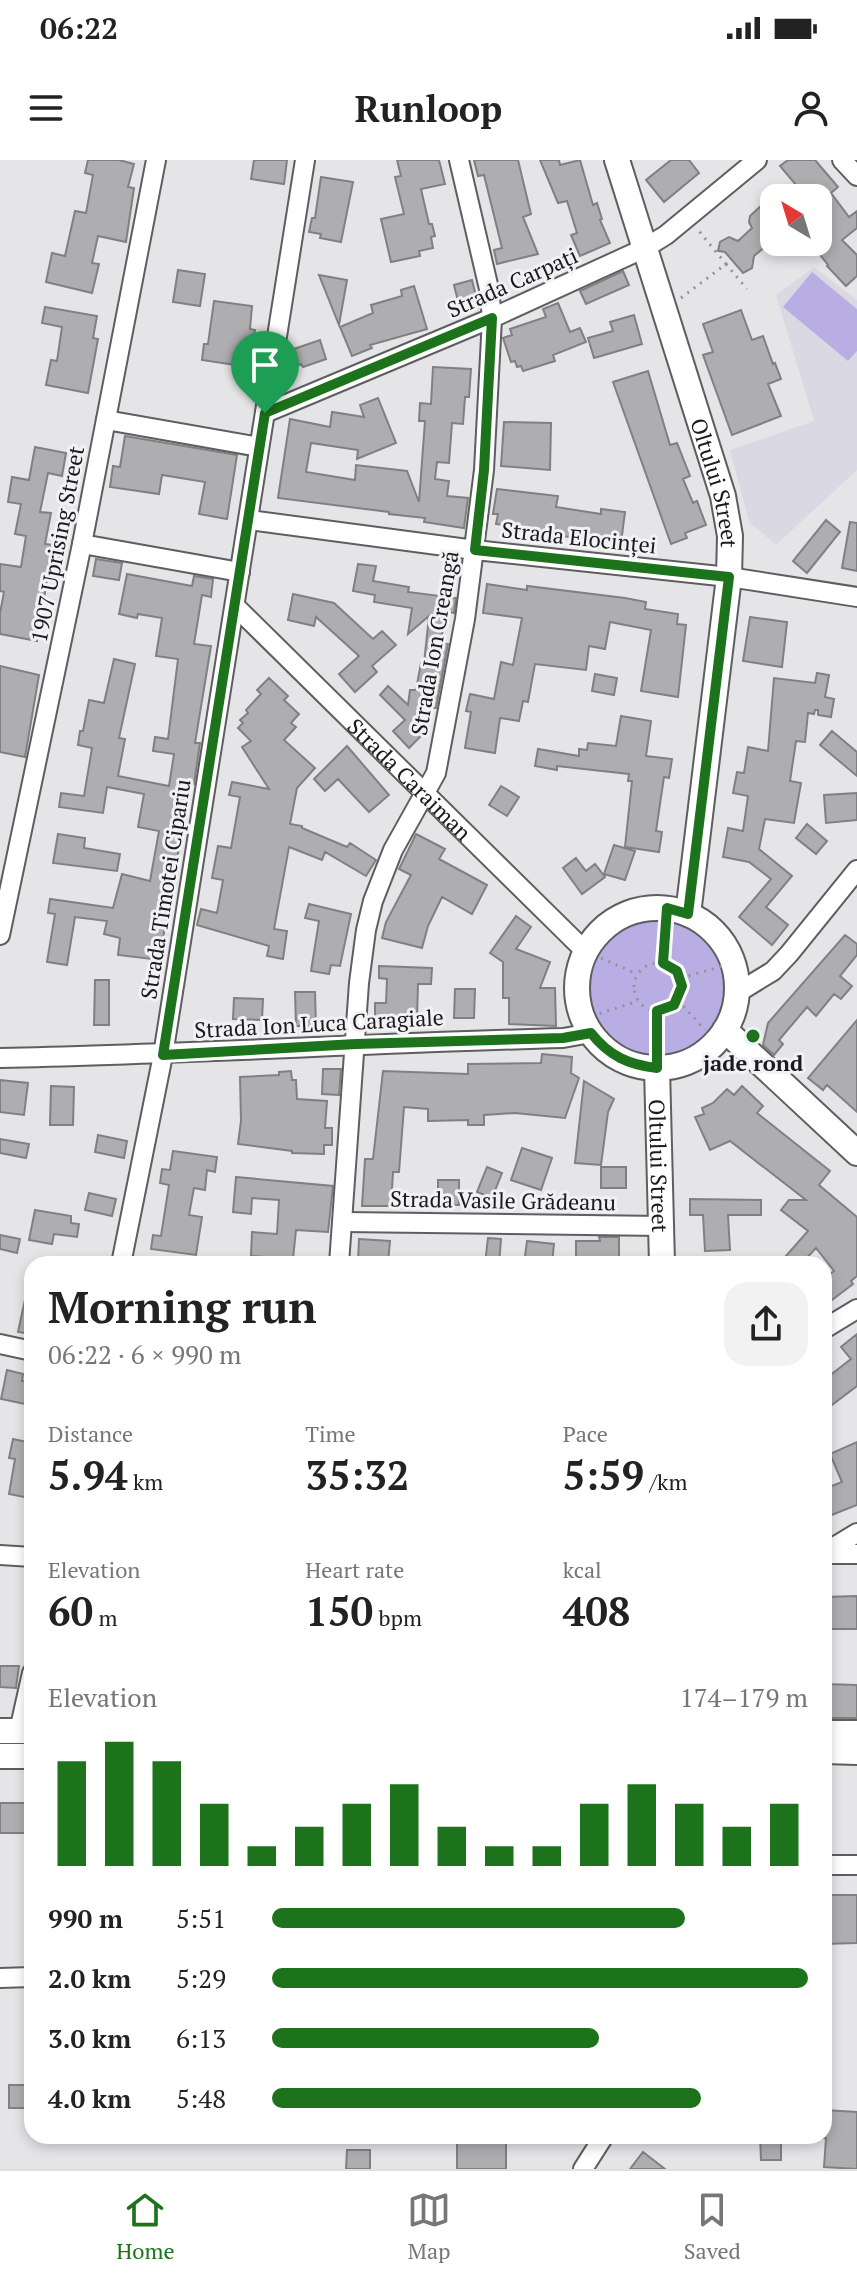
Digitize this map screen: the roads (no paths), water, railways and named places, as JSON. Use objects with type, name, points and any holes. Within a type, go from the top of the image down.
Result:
[{"type":"main road","name":"Oltului Street","points":[[617,160],[723,496],[730,536],[729,577],[677,911]]},
{"type":"main road","points":[[649,908],[677,911],[704,924],[720,940],[733,963],[737,993],[734,1011],[720,1036],[694,1059],[676,1066],[657,1068],[627,1063],[612,1055],[587,1026],[577,1000],[579,966],[593,939],[608,924],[628,913],[649,908]]},
{"type":"main road","points":[[720,1036],[857,1153]]},
{"type":"main road","name":"Oltului Street","points":[[657,1068],[662,1256]]},
{"type":"main road","points":[[832,1733],[857,1733]]},
{"type":"main road","points":[[832,1751],[857,1752]]},
{"type":"main road","points":[[0,1756],[24,1756]]},
{"type":"street","name":"1907 Uprising Street","points":[[0,935],[82,544],[156,160]]},
{"type":"street","name":"Strada Timotei Cipariu","points":[[123,1256],[163,1055],[305,160]]},
{"type":"street","name":"Strada Ion Creangă","points":[[340,1256],[359,983],[366,930],[373,901],[393,850],[436,773],[465,619],[484,470],[492,318],[489,289],[459,160]]},
{"type":"street","name":"Strada Carpați","points":[[265,413],[492,318],[645,248],[757,160]]},
{"type":"street","points":[[842,160],[857,176]]},
{"type":"street","points":[[106,420],[259,447]]},
{"type":"street","name":"Strada Elocinței","points":[[249,520],[475,550],[729,577],[857,597]]},
{"type":"street","points":[[82,544],[240,572]]},
{"type":"street","name":"Strada Caraiman","points":[[235,606],[585,951]]},
{"type":"street","points":[[737,993],[773,971],[857,870]]},
{"type":"street","name":"Strada Ion Luca Caragiale","points":[[0,1058],[163,1055],[356,1044],[563,1038],[587,1026]]},
{"type":"street","name":"Strada Vasile Grădeanu","points":[[343,1222],[662,1226]]},
{"type":"street","points":[[832,1324],[857,1309]]},
{"type":"street","points":[[0,1344],[24,1349]]},
{"type":"street","points":[[832,1548],[857,1533]]},
{"type":"street","points":[[832,1553],[857,1554]]},
{"type":"street","points":[[0,1555],[24,1556]]},
{"type":"street","points":[[17,1731],[24,1704]]},
{"type":"street","points":[[832,1865],[857,1865]]},
{"type":"street","points":[[0,1978],[24,1977]]},
{"type":"street","points":[[583,2169],[599,2144]]},
{"type":"place","name":"jade rond","points":[[753,1036]]}]
